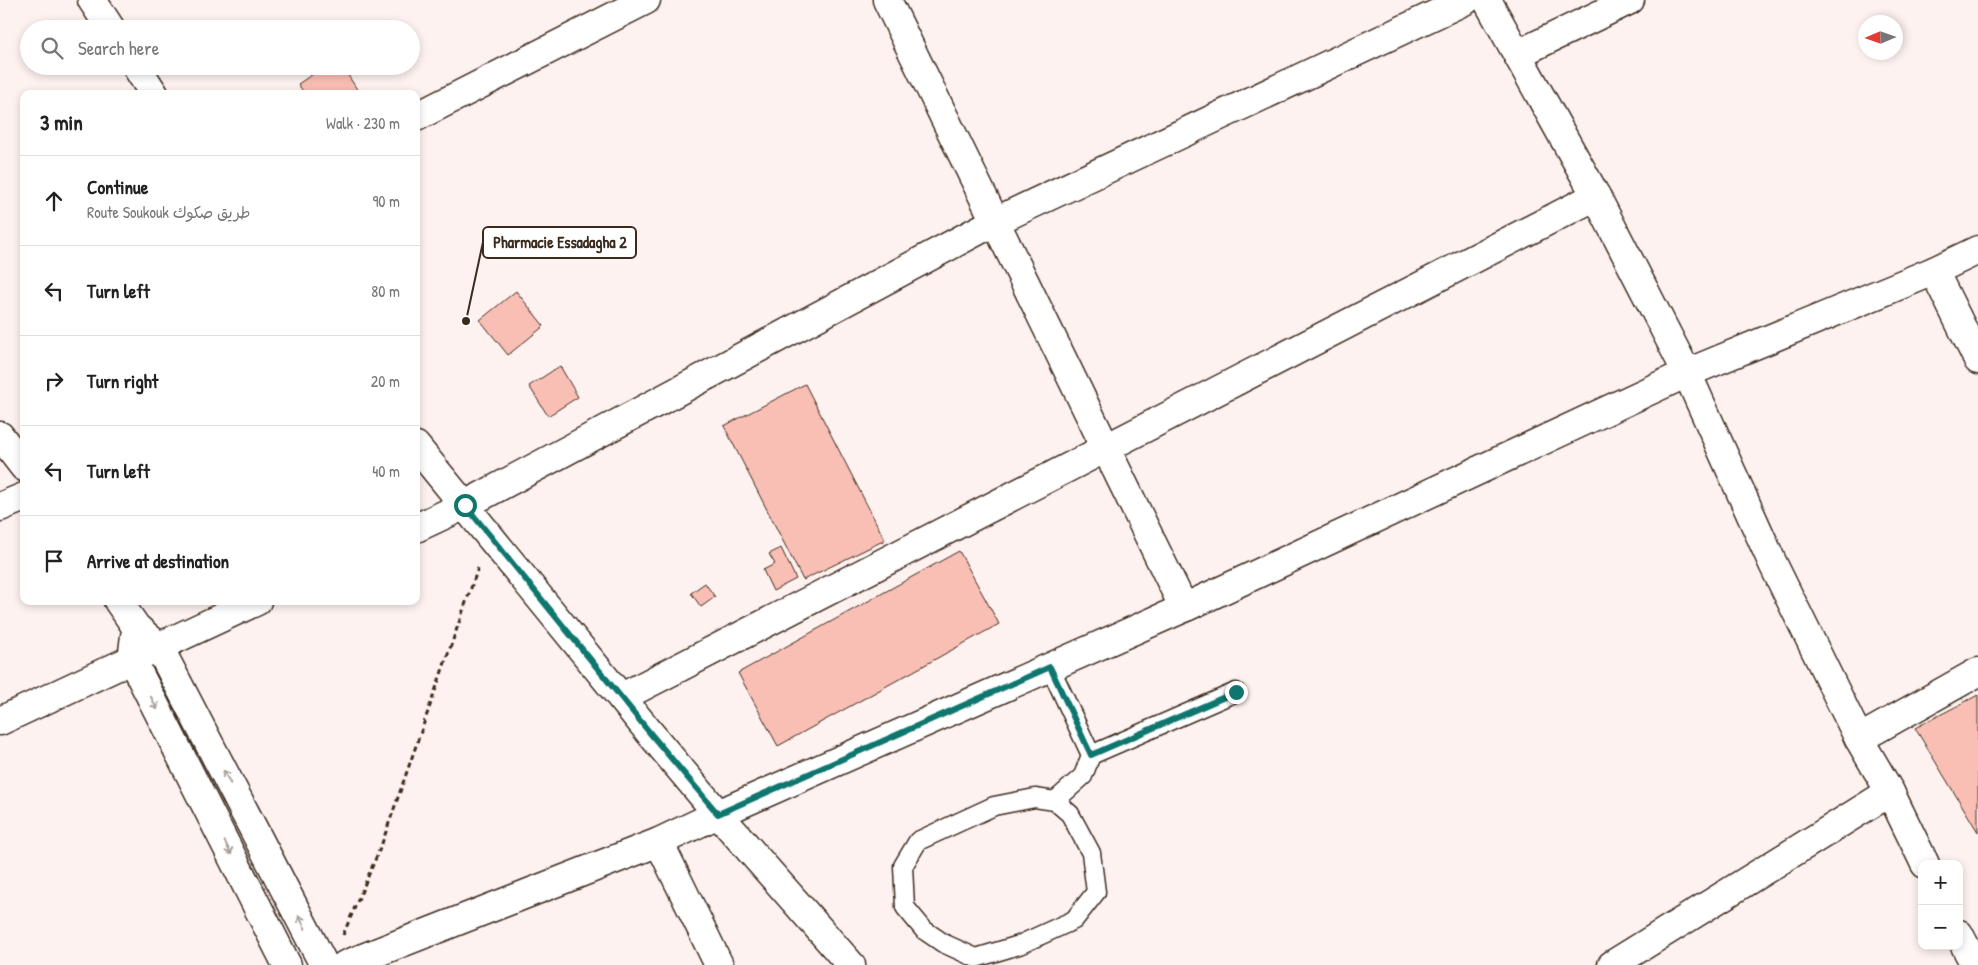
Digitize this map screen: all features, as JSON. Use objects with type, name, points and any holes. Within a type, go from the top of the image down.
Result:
[{"type":"street","points":[[92,0],[105,20]]},
{"type":"street","points":[[420,115],[646,0]]},
{"type":"street","points":[[886,0],[1184,608]]},
{"type":"street","points":[[420,526],[465,505],[994,222],[1466,0]]},
{"type":"street","points":[[1487,0],[1596,196],[1687,373],[1773,564],[1859,739],[1890,792],[1923,860]]},
{"type":"street","points":[[1518,54],[1630,0]]},
{"type":"street","points":[[142,75],[151,90]]},
{"type":"street","points":[[622,697],[1106,450],[1596,196]]},
{"type":"street","points":[[345,965],[659,842],[718,814],[1184,608],[1687,373],[1934,271],[1978,250]]},
{"type":"street","points":[[1934,271],[1978,360]]},
{"type":"street","points":[[0,436],[20,462]]},
{"type":"street","points":[[420,451],[650,733],[718,814],[851,965]]},
{"type":"street","points":[[0,507],[20,499]]},
{"type":"street","points":[[121,605],[136,627],[159,647],[324,965]]},
{"type":"street","points":[[0,720],[249,605]]},
{"type":"street","points":[[136,627],[132,660],[287,965]]},
{"type":"street","points":[[1859,739],[1978,672]]},
{"type":"street","points":[[1612,965],[1890,792]]},
{"type":"street","points":[[659,842],[719,965]]},
{"type":"street","points":[[1963,942],[1975,965]]},
{"type":"lane","points":[[1050,667],[1091,755]]},
{"type":"lane","points":[[1055,801],[1083,776],[1091,755],[1236,692]]},
{"type":"lane","points":[[1035,798],[1055,801],[1070,814],[1091,853],[1096,892],[1074,920],[1019,945],[976,958],[943,943],[924,930],[905,907],[903,866],[918,841],[994,806],[1035,798]]},
{"type":"path","points":[[342,938],[381,846],[489,537]]},
{"type":"building","points":[[312,75],[348,75],[357,90],[302,90],[298,84]]},
{"type":"building","points":[[516,291],[544,326],[508,355],[480,320]]},
{"type":"building","points":[[560,366],[578,397],[548,416],[529,386]]},
{"type":"building","points":[[805,384],[885,540],[803,580],[724,426]]},
{"type":"building","points":[[781,548],[796,579],[773,591],[763,570],[775,564],[769,554]]},
{"type":"building","points":[[959,551],[999,624],[778,746],[738,673]]},
{"type":"building","points":[[705,583],[715,597],[701,607],[691,593]]},
{"type":"building","points":[[1978,695],[1978,832],[1915,728]]},
{"type":"place","name":"Pharmacie Essadagha 2","points":[[466,321]]},
{"type":"route","points":[[465,505],[489,537],[718,814],[1050,667],[1091,755],[1236,692]]}]
